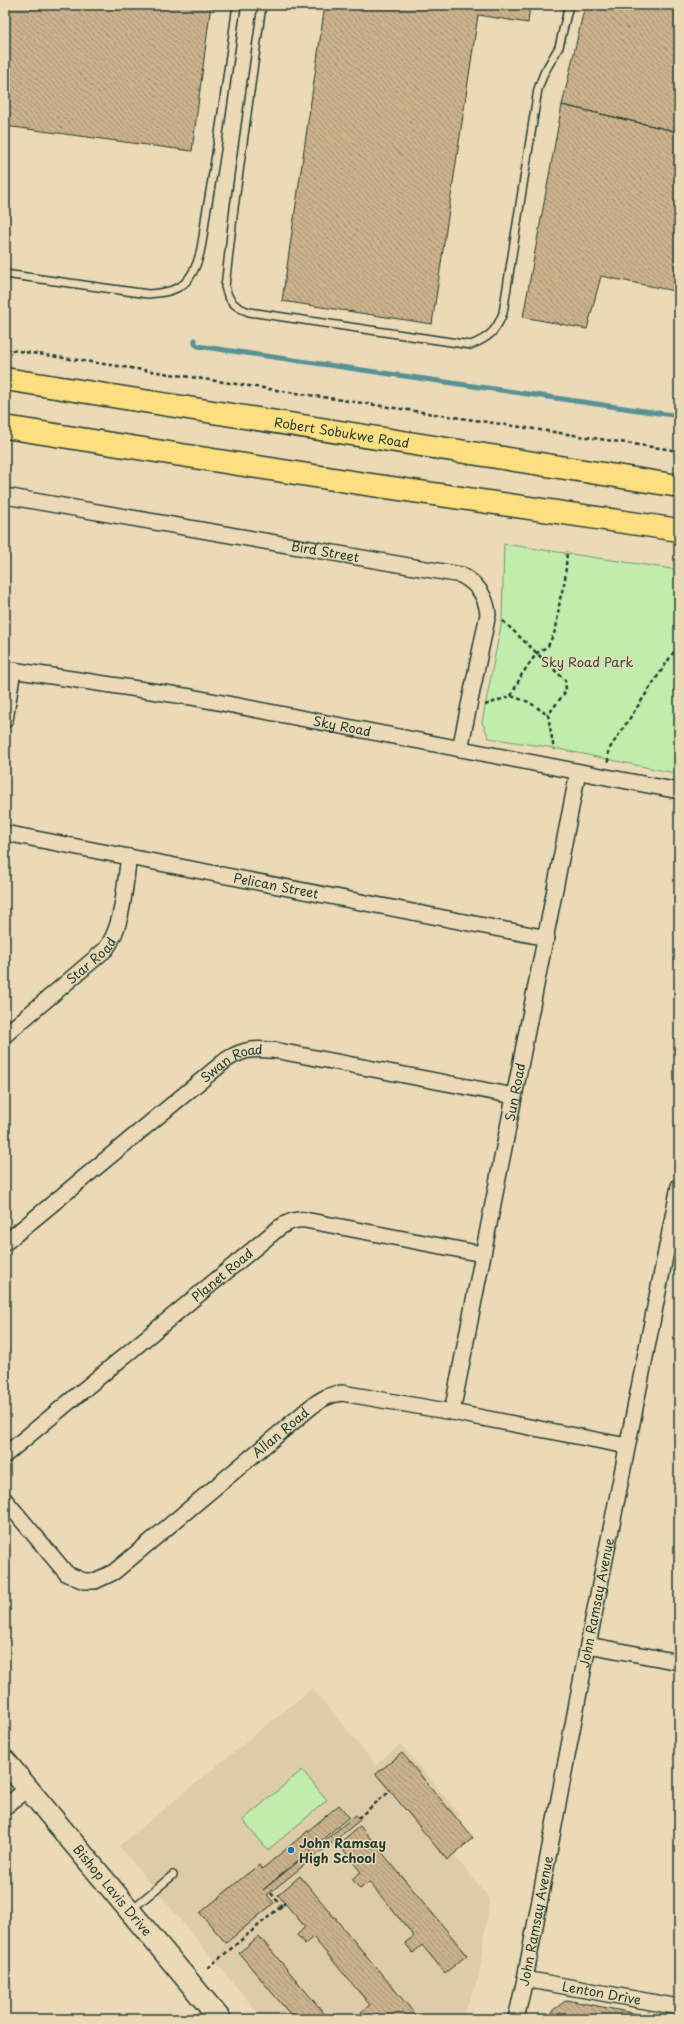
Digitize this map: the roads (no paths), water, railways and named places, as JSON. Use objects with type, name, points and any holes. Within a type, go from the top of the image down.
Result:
[{"type":"main road","name":"Robert Sobukwe Road","points":[[5,380],[679,486]]},
{"type":"main road","points":[[5,427],[365,484],[679,530]]},
{"type":"street","name":"Bird Street","points":[[5,496],[461,575],[476,584],[481,591],[485,599],[488,614],[460,749]]},
{"type":"street","points":[[5,720],[9,669]]},
{"type":"street","name":"Sky Road","points":[[9,669],[191,697],[578,772],[679,790]]},
{"type":"street","name":"Sun Road","points":[[452,1412],[578,772]]},
{"type":"street","name":"Pelican Street","points":[[5,833],[546,938]]},
{"type":"street","name":"Star Road","points":[[5,1035],[106,949],[114,939],[129,857]]},
{"type":"street","name":"Swan Road","points":[[5,1243],[226,1060],[247,1050],[265,1049],[279,1051],[514,1096]]},
{"type":"street","name":"John Ramsay Avenue","points":[[516,2019],[679,1186]]},
{"type":"street","name":"Planet Road","points":[[5,1455],[280,1227],[289,1222],[305,1220],[482,1254]]},
{"type":"street","name":"Allan Road","points":[[5,1500],[67,1574],[84,1582],[95,1581],[114,1572],[312,1406],[330,1395],[342,1392],[627,1446]]},
{"type":"street","points":[[588,1645],[679,1662]]},
{"type":"street","name":"Bishop Lavis Drive","points":[[5,1761],[220,2019]]},
{"type":"street","points":[[5,1807],[28,1788]]},
{"type":"street","name":"Lenton Drive","points":[[525,1979],[679,2007]]},
{"type":"lane","points":[[5,274],[148,294],[165,292],[183,285],[189,278],[198,258],[210,191],[237,5]]},
{"type":"lane","points":[[262,5],[234,208],[225,287],[227,297],[239,308],[249,312],[471,345],[490,335],[498,328],[503,313],[538,89],[544,73],[559,47],[569,5]]},
{"type":"lane","points":[[130,1911],[173,1875]]},
{"type":"waterway","points":[[195,340],[195,344],[198,346],[679,416]]},
{"type":"place","name":"John Ramsay High School","points":[[291,1850]]},
{"type":"park label","name":"Sky Road Park","points":[[587,662]]}]
